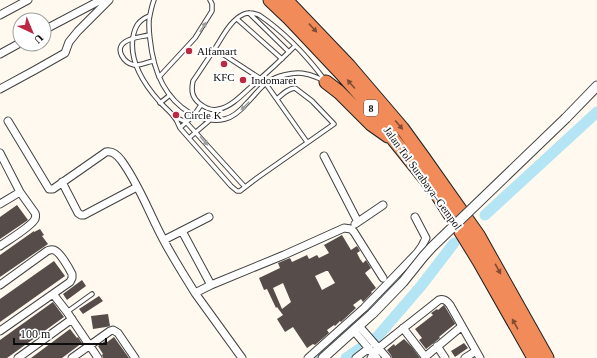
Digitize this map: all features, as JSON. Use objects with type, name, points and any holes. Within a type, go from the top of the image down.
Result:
[{"type":"highway","name":"Jalan Tol Surabaya–Gempol","points":[[270,0],[340,72],[379,116],[394,140],[463,223]]},
{"type":"highway","name":"Jalan Tol Surabaya–Gempol","points":[[286,0],[349,66],[402,128],[423,157],[547,358]]},
{"type":"highway","points":[[326,82],[344,96],[371,124],[394,140]]},
{"type":"highway","name":"Jalan Tol Surabaya–Gempol","points":[[474,239],[489,279],[534,358]]},
{"type":"street","points":[[0,15],[28,0]]},
{"type":"street","points":[[52,26],[101,0]]},
{"type":"street","points":[[0,89],[65,53],[69,42],[109,0]]},
{"type":"street","points":[[0,54],[12,47]]},
{"type":"street","points":[[323,358],[369,312],[403,282],[438,241],[566,118],[597,86]]},
{"type":"street","points":[[8,121],[49,189],[53,189],[103,154],[110,151],[120,159],[132,177],[164,240],[195,293],[242,358]]},
{"type":"street","points":[[0,153],[2,162],[35,213],[36,218],[29,225],[0,246]]},
{"type":"street","points":[[324,156],[358,222]]},
{"type":"street","points":[[62,182],[78,213],[81,215],[84,215],[137,187]]},
{"type":"street","points":[[0,204],[20,192]]},
{"type":"street","points":[[195,293],[344,228],[348,228],[383,205]]},
{"type":"street","points":[[369,312],[384,287],[417,253],[425,241],[425,234],[415,216]]},
{"type":"street","points":[[164,240],[209,217]]},
{"type":"street","points":[[348,228],[354,232],[383,278],[384,287]]},
{"type":"street","points":[[182,231],[211,285]]},
{"type":"street","points":[[0,285],[47,250],[58,252],[73,276],[70,282],[0,331]]},
{"type":"street","points":[[383,278],[391,280]]},
{"type":"street","points":[[53,294],[98,358]]},
{"type":"street","points":[[356,358],[373,350],[439,300],[444,299],[450,305],[478,355],[465,358]]},
{"type":"street","points":[[18,358],[72,319]]},
{"type":"street","points":[[358,324],[373,350],[387,358]]},
{"type":"street","points":[[308,358],[358,324]]},
{"type":"street","points":[[402,328],[426,357],[462,326]]},
{"type":"street","points":[[72,358],[113,330],[118,333],[135,358]]},
{"type":"street","points":[[437,346],[445,358]]},
{"type":"lane","points":[[154,0],[150,16],[149,35],[153,61],[159,77],[174,101],[186,111],[200,118],[213,121],[226,119],[235,115],[266,84],[281,76],[303,73],[326,82]]},
{"type":"lane","points":[[159,77],[195,38],[212,11],[212,4],[210,0]]},
{"type":"lane","points":[[249,13],[289,52]]},
{"type":"lane","points":[[295,46],[231,104],[220,109],[211,110],[197,102],[193,96],[193,81],[228,28],[237,19],[249,13],[255,13],[264,18],[295,46],[311,62],[326,82]]},
{"type":"lane","points":[[150,16],[138,22],[133,38],[133,53],[136,65],[149,90],[175,117],[186,122],[196,132],[245,187]]},
{"type":"lane","points":[[237,19],[282,59]]},
{"type":"lane","points":[[149,35],[133,38],[124,42],[119,50],[129,63],[136,65],[153,61]]},
{"type":"lane","points":[[215,49],[261,78]]},
{"type":"lane","points":[[266,84],[308,142]]},
{"type":"lane","points":[[250,88],[256,94]]},
{"type":"lane","points":[[175,117],[180,128],[237,191],[240,191],[334,124],[312,101],[295,88],[291,88],[286,91],[277,99]]},
{"type":"lane","points":[[160,103],[170,95]]},
{"type":"lane","points":[[180,128],[194,115],[201,105]]},
{"type":"lane","points":[[190,138],[210,120]]},
{"type":"lane","points":[[210,162],[217,156]]},
{"type":"lane","points":[[224,177],[230,171]]},
{"type":"lane","points":[[67,312],[92,294]]},
{"type":"building","points":[[17,205],[28,220],[0,239],[0,217]]},
{"type":"building","points":[[40,229],[44,235],[42,236],[48,244],[0,277],[0,255],[34,231]]},
{"type":"building","points":[[342,235],[351,250],[357,246],[360,251],[357,253],[360,259],[363,263],[366,260],[371,268],[365,273],[376,288],[363,302],[361,299],[353,305],[356,308],[341,322],[340,321],[335,326],[334,325],[327,330],[329,333],[315,345],[313,344],[307,348],[293,327],[285,332],[277,319],[283,315],[277,307],[276,308],[267,289],[264,290],[259,278],[280,268],[278,263],[290,258],[292,262],[307,255],[309,259],[317,255],[319,258],[329,253],[324,245]],"holes":[[[328,271],[335,283],[322,290],[315,276]],[[283,283],[291,302],[282,309],[273,288]]]},
{"type":"building","points":[[54,261],[65,276],[0,322],[0,299]]},
{"type":"building","points":[[82,280],[86,286],[67,300],[63,294]]},
{"type":"building","points":[[99,296],[103,301],[83,314],[79,309]]},
{"type":"building","points":[[53,302],[64,317],[7,358],[0,358],[0,340]]},
{"type":"building","points":[[444,305],[456,325],[455,324],[445,332],[426,349],[419,340],[422,338],[415,329],[433,315],[431,313]]},
{"type":"building","points":[[108,314],[110,326],[93,329],[91,316]]},
{"type":"building","points":[[70,329],[82,343],[62,358],[31,358]]},
{"type":"building","points":[[114,337],[129,358],[103,358],[103,354],[98,346],[105,341],[106,343]]},
{"type":"building","points":[[404,339],[420,358],[392,358],[387,350],[394,344],[395,346]]},
{"type":"building","points":[[464,343],[468,348],[455,357],[451,351]]},
{"type":"waterway","points":[[485,215],[597,112]]},
{"type":"waterway","points":[[346,358],[377,337],[421,286],[454,243]]},
{"type":"waterway","points":[[400,277],[417,259]]},
{"type":"waterway","points":[[314,358],[393,286]]},
{"type":"place","name":"Alfamart","points":[[189,51]]},
{"type":"place","name":"KFC","points":[[224,64]]},
{"type":"place","name":"Indomaret","points":[[243,80]]},
{"type":"place","name":"Circle K","points":[[176,115]]}]
